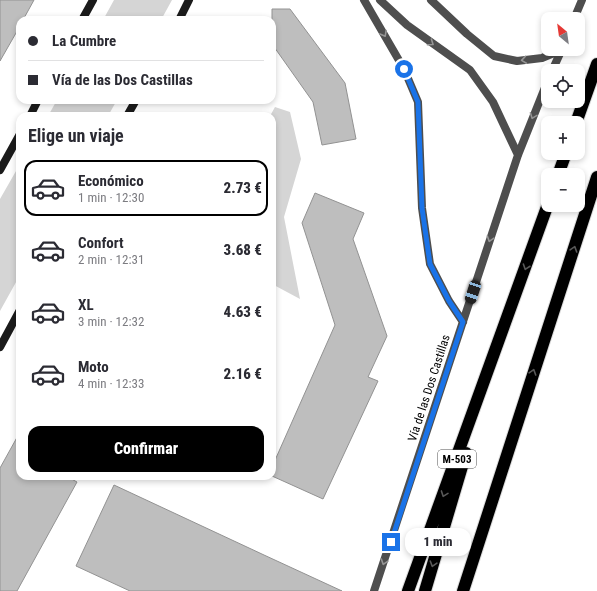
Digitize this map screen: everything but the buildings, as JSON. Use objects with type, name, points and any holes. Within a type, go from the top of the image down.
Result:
[{"type":"highway","points":[[578,116],[597,64]]},
{"type":"highway","points":[[463,591],[597,177]]},
{"type":"highway","name":"M-503","points":[[408,591],[545,212]]},
{"type":"highway","name":"M-503","points":[[425,591],[505,326]]},
{"type":"highway","points":[[472,591],[521,410]]},
{"type":"street","points":[[84,16],[93,0]]},
{"type":"street","points":[[181,16],[189,0]]},
{"type":"street","points":[[364,0],[404,69],[418,102],[422,208],[430,264],[449,301],[463,322]]},
{"type":"street","points":[[380,0],[407,26],[470,70],[493,102],[518,156]]},
{"type":"street","points":[[431,0],[467,34],[494,56],[517,61],[547,56]]},
{"type":"street","points":[[577,12],[582,0]]},
{"type":"street","name":"Vía de las Dos Castillas","points":[[374,591],[518,156],[541,98]]},
{"type":"street","points":[[0,170],[16,141]]},
{"type":"street","points":[[0,347],[16,317]]},
{"type":"shaded area","points":[[114,0],[172,0],[163,16],[105,16]]},
{"type":"shaded area","points":[[55,104],[115,104],[110,112],[50,112]]},
{"type":"shaded area","points":[[275,107],[290,112],[301,159],[284,217],[300,299],[276,286],[276,112],[272,112]]},
{"type":"shaded area","points":[[16,171],[16,282],[0,311],[0,199]]},
{"type":"route","points":[[391,542],[463,322],[449,301],[430,264],[422,208],[418,102],[404,69]]}]
